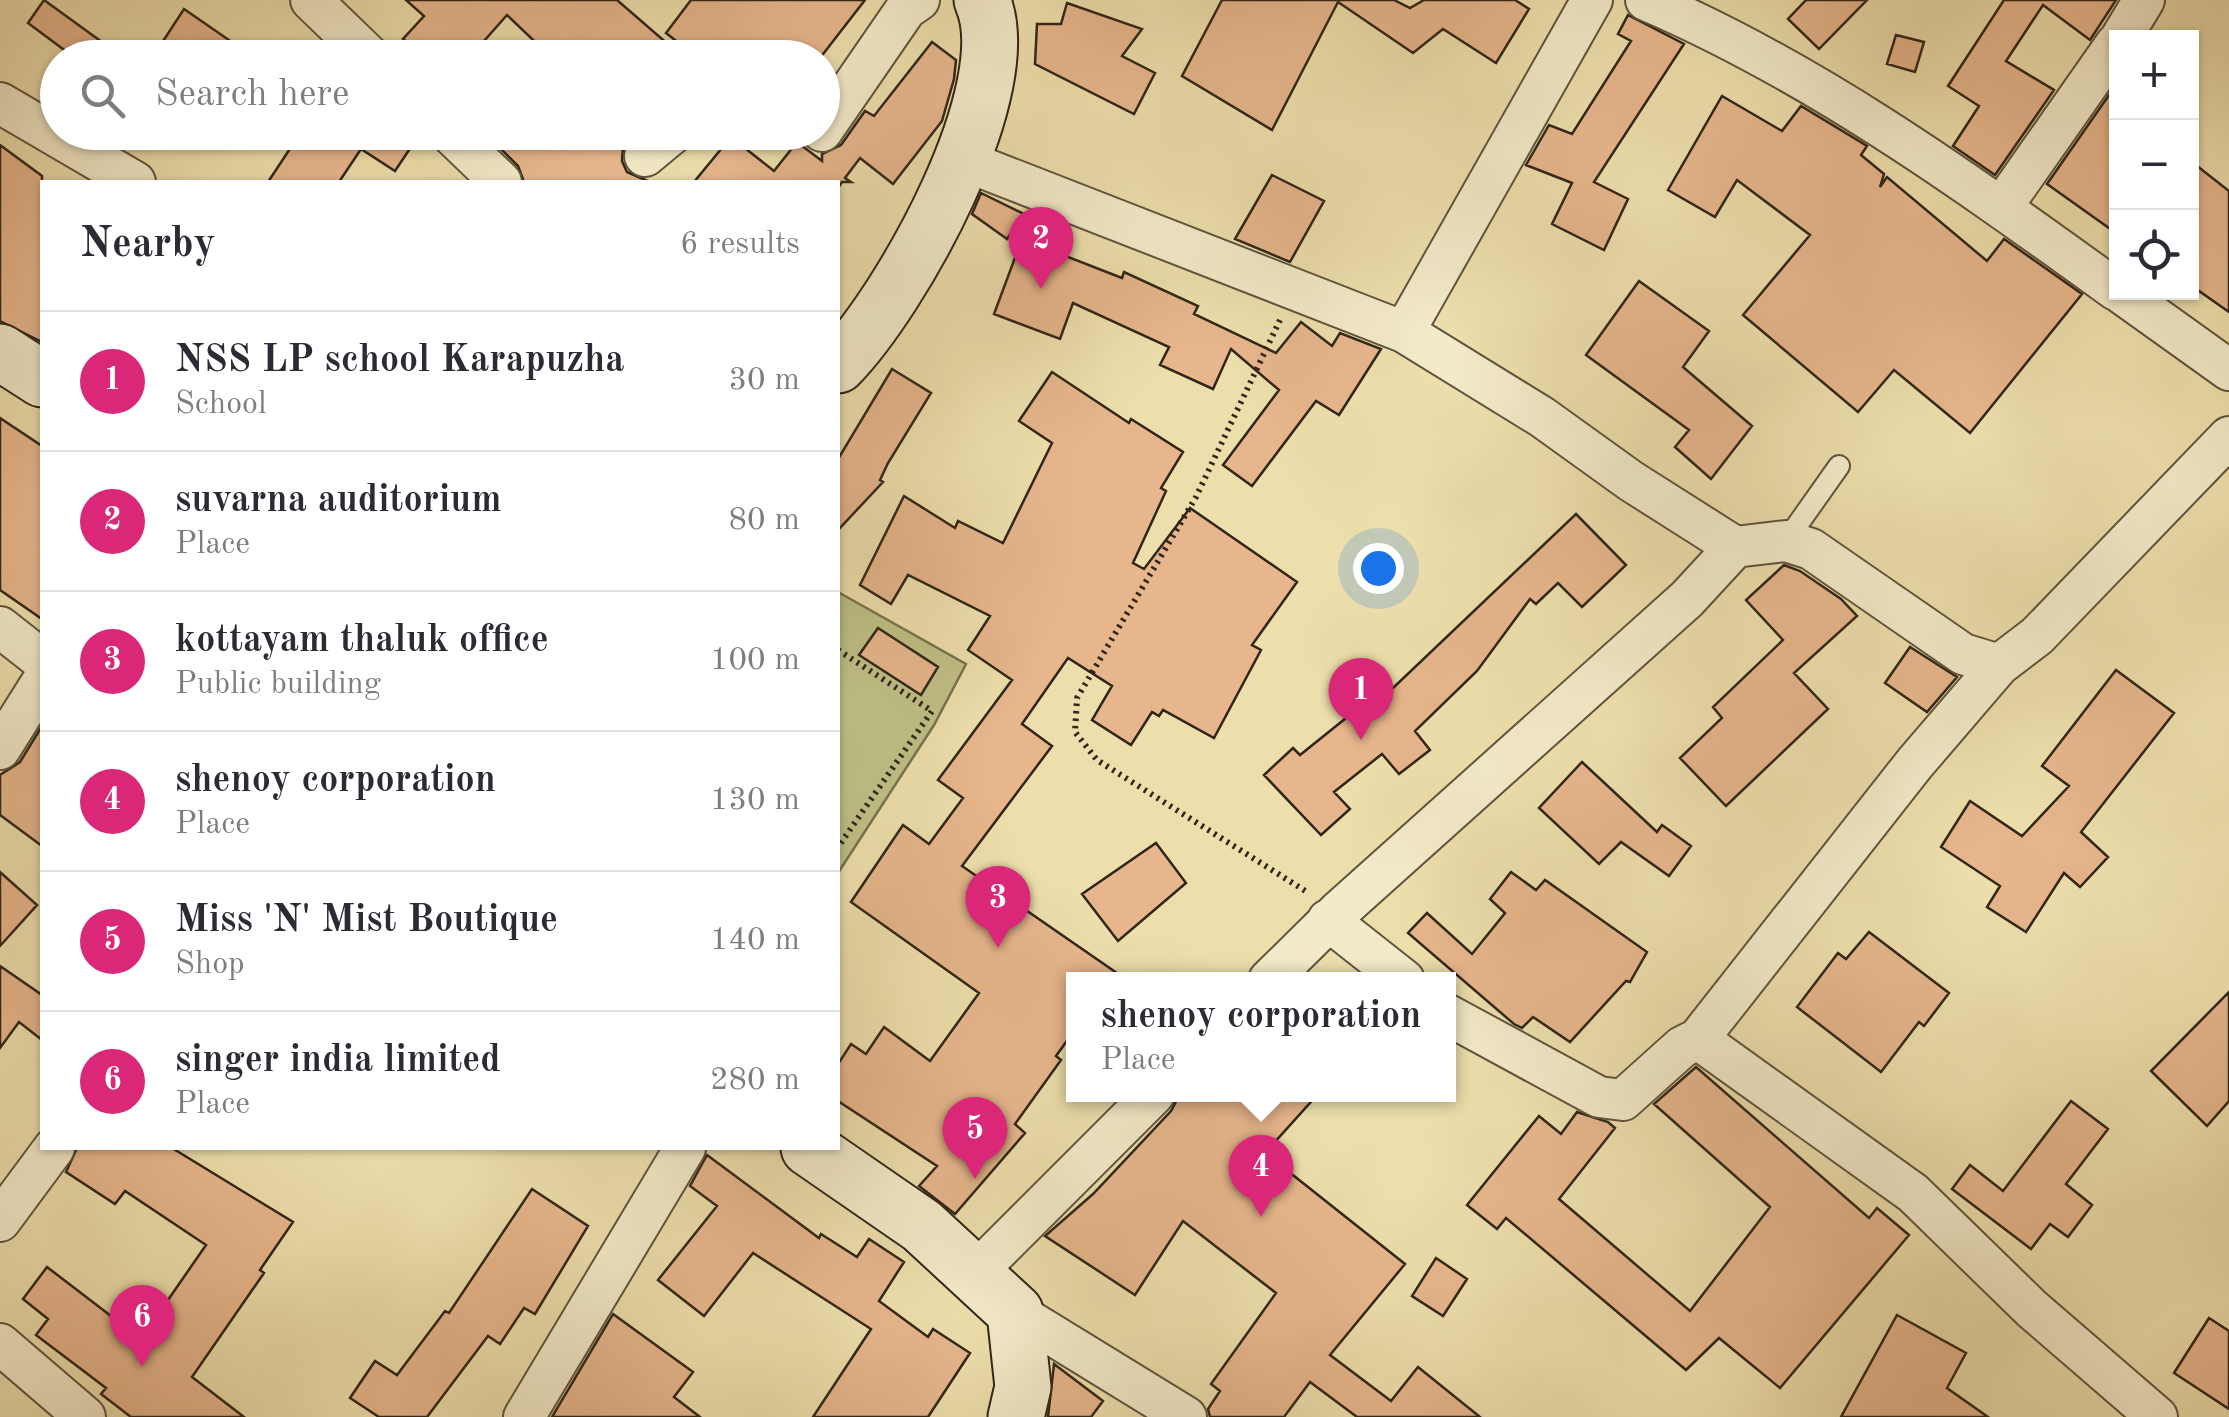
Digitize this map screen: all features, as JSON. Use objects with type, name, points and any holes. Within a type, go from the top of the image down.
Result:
[{"type":"main road","points":[[840,363],[888,303],[931,228],[979,112],[991,61],[992,23],[982,0]]},
{"type":"main road","points":[[0,352],[40,378]]},
{"type":"main road","points":[[812,1150],[922,1226],[1016,1312],[1022,1368],[1016,1417]]},
{"type":"street","points":[[311,0],[352,40]]},
{"type":"street","points":[[840,106],[906,10],[920,0]]},
{"type":"street","points":[[1404,332],[1592,0]]},
{"type":"street","points":[[1646,0],[1726,34],[1888,129],[2109,285]]},
{"type":"street","points":[[2125,30],[2144,0]]},
{"type":"street","points":[[2002,208],[2109,54]]},
{"type":"street","points":[[0,103],[40,126]]},
{"type":"street","points":[[80,150],[132,180]]},
{"type":"street","points":[[468,150],[499,180]]},
{"type":"street","points":[[960,159],[1404,332],[1542,417],[1632,482],[1736,546],[1786,541],[1832,562],[1963,654],[1999,665]]},
{"type":"street","points":[[2131,300],[2229,370]]},
{"type":"street","points":[[1456,1018],[1599,1097],[1623,1100],[1682,1047],[1698,1039],[1915,763],[1999,665],[2037,636],[2229,437]]},
{"type":"street","points":[[1277,972],[1333,916],[1688,599],[1736,546]]},
{"type":"street","points":[[0,627],[40,658]]},
{"type":"street","points":[[0,749],[40,685]]},
{"type":"street","points":[[1333,916],[1395,972]]},
{"type":"street","points":[[1698,1039],[1913,1193],[2032,1309],[2156,1417]]},
{"type":"street","points":[[975,1273],[1146,1102]]},
{"type":"street","points":[[0,1222],[53,1150]]},
{"type":"street","points":[[524,1417],[684,1150]]},
{"type":"street","points":[[1016,1312],[1186,1417]]},
{"type":"street","points":[[0,1344],[85,1417]]},
{"type":"lane","points":[[1786,541],[1839,466]]},
{"type":"path","points":[[1294,290],[1196,498],[1077,698],[1075,732],[1097,760],[1333,916]]},
{"type":"path","points":[[840,651],[932,711],[840,845]]},
{"type":"green space","points":[[840,593],[966,664],[934,725],[840,870]]},
{"type":"building","points":[[44,0],[99,40],[51,40],[28,23]]},
{"type":"building","points":[[406,0],[617,0],[663,40],[533,40],[507,15],[485,40],[404,40],[424,16]]},
{"type":"building","points":[[691,0],[865,0],[834,40],[675,40],[666,33]]},
{"type":"building","points":[[1222,0],[1394,0],[1410,8],[1424,0],[1515,0],[1529,9],[1496,63],[1443,29],[1413,53],[1338,2],[1272,130],[1182,76]]},
{"type":"building","points":[[1806,0],[1867,0],[1819,49],[1788,19]]},
{"type":"building","points":[[2004,0],[2116,0],[2090,40],[2043,5],[2006,61],[2054,90],[1995,175],[1953,146],[1979,106],[1948,86]]},
{"type":"building","points":[[1067,3],[1142,29],[1122,56],[1155,73],[1134,114],[1035,64],[1037,24],[1061,24]]},
{"type":"building","points":[[184,9],[229,40],[164,40]]},
{"type":"building","points":[[1628,15],[1684,44],[1594,182],[1628,199],[1604,250],[1552,224],[1572,183],[1526,165],[1549,125],[1572,134],[1631,41],[1618,34]]},
{"type":"building","points":[[1896,35],[1924,42],[1915,72],[1887,64]]},
{"type":"building","points":[[932,42],[956,60],[942,121],[893,184],[860,158],[845,178],[851,182],[840,185],[840,180],[696,180],[720,150],[747,150],[774,171],[791,150],[808,150],[822,161],[822,154],[840,150],[865,111],[874,116]]},
{"type":"building","points":[[2109,95],[2109,228],[2047,184]]},
{"type":"building","points":[[1722,96],[1782,131],[1801,106],[1867,146],[1861,155],[1884,174],[1880,187],[1887,177],[1987,261],[2004,239],[2082,294],[1970,433],[1894,370],[1858,412],[1743,315],[1810,235],[1737,180],[1715,217],[1668,190]]},
{"type":"building","points":[[0,145],[42,176],[40,341],[0,321]]},
{"type":"building","points":[[289,150],[360,150],[340,180],[269,180]]},
{"type":"building","points":[[363,150],[409,150],[395,171]]},
{"type":"building","points":[[502,150],[623,150],[627,172],[645,180],[523,180],[518,166]]},
{"type":"building","points":[[2199,167],[2229,191],[2229,312],[2199,291]]},
{"type":"building","points":[[1272,175],[1324,201],[1290,262],[1235,239]]},
{"type":"building","points":[[981,193],[1024,214],[1007,239],[972,214]]},
{"type":"building","points":[[1022,239],[1122,278],[1124,272],[1198,306],[1194,314],[1276,353],[1301,322],[1332,346],[1340,333],[1381,349],[1339,415],[1316,401],[1252,486],[1223,465],[1279,390],[1231,349],[1213,389],[1160,365],[1169,347],[1073,303],[1060,339],[994,314]]},
{"type":"building","points":[[1639,281],[1709,331],[1683,367],[1752,426],[1711,479],[1675,447],[1689,430],[1586,355]]},
{"type":"building","points":[[892,369],[931,393],[888,463],[880,480],[883,482],[840,528],[840,456]]},
{"type":"building","points":[[1052,372],[1129,423],[1131,419],[1183,452],[1161,488],[1166,491],[1133,563],[1144,569],[1190,508],[1297,582],[1252,645],[1261,650],[1214,738],[1163,710],[1159,716],[1152,712],[1131,745],[1092,720],[1112,686],[1068,658],[1022,724],[1052,746],[962,866],[1115,972],[1066,972],[1066,1042],[1056,1056],[1061,1060],[1015,1124],[1025,1133],[955,1214],[919,1186],[937,1166],[840,1102],[840,1061],[851,1044],[866,1054],[884,1027],[930,1061],[979,993],[851,902],[903,825],[929,844],[963,798],[938,780],[1012,680],[968,650],[990,616],[908,575],[891,604],[860,585],[904,496],[955,528],[958,521],[1003,543],[1052,443],[1019,421]]},
{"type":"building","points":[[0,418],[40,445],[40,618],[0,590]]},
{"type":"building","points":[[1576,514],[1626,565],[1582,607],[1558,583],[1536,604],[1530,599],[1477,671],[1415,731],[1430,750],[1399,774],[1382,754],[1334,792],[1350,809],[1321,835],[1264,775],[1293,748],[1300,755],[1366,702],[1372,708]]},
{"type":"building","points":[[1784,565],[1800,571],[1841,599],[1857,616],[1794,673],[1828,709],[1726,806],[1680,758],[1722,718],[1713,707],[1783,640],[1746,600]]},
{"type":"building","points":[[878,628],[938,667],[921,695],[859,655]]},
{"type":"building","points":[[1910,647],[1957,677],[1927,712],[1885,683]]},
{"type":"building","points":[[2116,670],[2174,713],[2081,832],[2108,857],[2080,887],[2064,873],[2026,932],[1987,907],[2000,886],[1941,847],[1970,801],[2022,836],[2069,786],[2042,766]]},
{"type":"building","points":[[40,729],[40,845],[0,815],[0,775],[20,762]]},
{"type":"building","points":[[1582,762],[1657,832],[1662,825],[1691,846],[1669,876],[1621,842],[1599,864],[1539,808]]},
{"type":"building","points":[[1156,843],[1186,883],[1118,941],[1082,894]]},
{"type":"building","points":[[0,872],[37,905],[0,946]]},
{"type":"building","points":[[1511,872],[1536,890],[1545,880],[1647,952],[1630,982],[1626,981],[1570,1042],[1533,1017],[1522,1028],[1408,933],[1427,913],[1472,954],[1505,913],[1490,899]]},
{"type":"building","points":[[1869,932],[1949,993],[1924,1026],[1919,1022],[1881,1072],[1797,1007],[1838,953],[1846,959]]},
{"type":"building","points":[[0,966],[40,994],[40,1038],[19,1022],[0,1048]]},
{"type":"building","points":[[2229,992],[2229,1101],[2207,1126],[2151,1071]]},
{"type":"building","points":[[1696,1067],[1869,1218],[1877,1208],[1909,1235],[1780,1388],[1719,1338],[1686,1370],[1506,1218],[1497,1229],[1467,1205],[1539,1116],[1561,1134],[1577,1112],[1608,1122],[1615,1128],[1559,1199],[1690,1311],[1770,1207],[1654,1104]]},
{"type":"building","points":[[2071,1101],[2108,1129],[2066,1184],[2092,1205],[2068,1237],[2050,1224],[2031,1249],[1952,1189],[1970,1165],[2003,1191]]},
{"type":"building","points":[[1176,1102],[1311,1102],[1265,1153],[1405,1264],[1330,1355],[1391,1401],[1418,1367],[1480,1417],[1357,1417],[1310,1382],[1284,1417],[1210,1417],[1208,1409],[1220,1391],[1211,1384],[1276,1293],[1183,1221],[1135,1295],[1045,1236],[1093,1194]]},
{"type":"building","points":[[76,1150],[175,1150],[293,1222],[260,1270],[264,1273],[192,1377],[244,1417],[131,1417],[101,1394],[106,1388],[36,1335],[48,1319],[23,1299],[47,1267],[141,1339],[206,1245],[125,1191],[115,1204],[66,1172]]},
{"type":"building","points":[[707,1155],[819,1238],[821,1234],[857,1257],[869,1239],[904,1262],[879,1301],[928,1337],[933,1329],[970,1353],[928,1417],[813,1417],[871,1329],[753,1253],[704,1316],[658,1280],[717,1206],[690,1186]]},
{"type":"building","points":[[532,1189],[588,1226],[535,1314],[524,1308],[500,1344],[488,1336],[427,1417],[379,1417],[350,1398],[375,1361],[397,1375],[445,1311],[449,1313]]},
{"type":"building","points":[[1436,1258],[1467,1279],[1443,1316],[1412,1296]]},
{"type":"building","points":[[613,1314],[693,1372],[674,1397],[700,1417],[552,1417]]},
{"type":"building","points":[[1897,1315],[1966,1353],[1947,1388],[1988,1417],[1841,1417]]},
{"type":"building","points":[[2209,1318],[2229,1331],[2229,1409],[2174,1373]]},
{"type":"building","points":[[1054,1364],[1103,1401],[1091,1417],[1048,1417]]},
{"type":"place","name":"suvarna auditorium","points":[[1041,289]]},
{"type":"place","name":"NSS LP school Karapuzha","points":[[1361,740]]},
{"type":"place","name":"kottayam thaluk office","points":[[998,948]]},
{"type":"place","name":"Miss 'N' Mist Boutique","points":[[975,1179]]},
{"type":"place","name":"shenoy corporation","points":[[1261,1217]]},
{"type":"place","name":"singer india limited","points":[[142,1367]]}]
